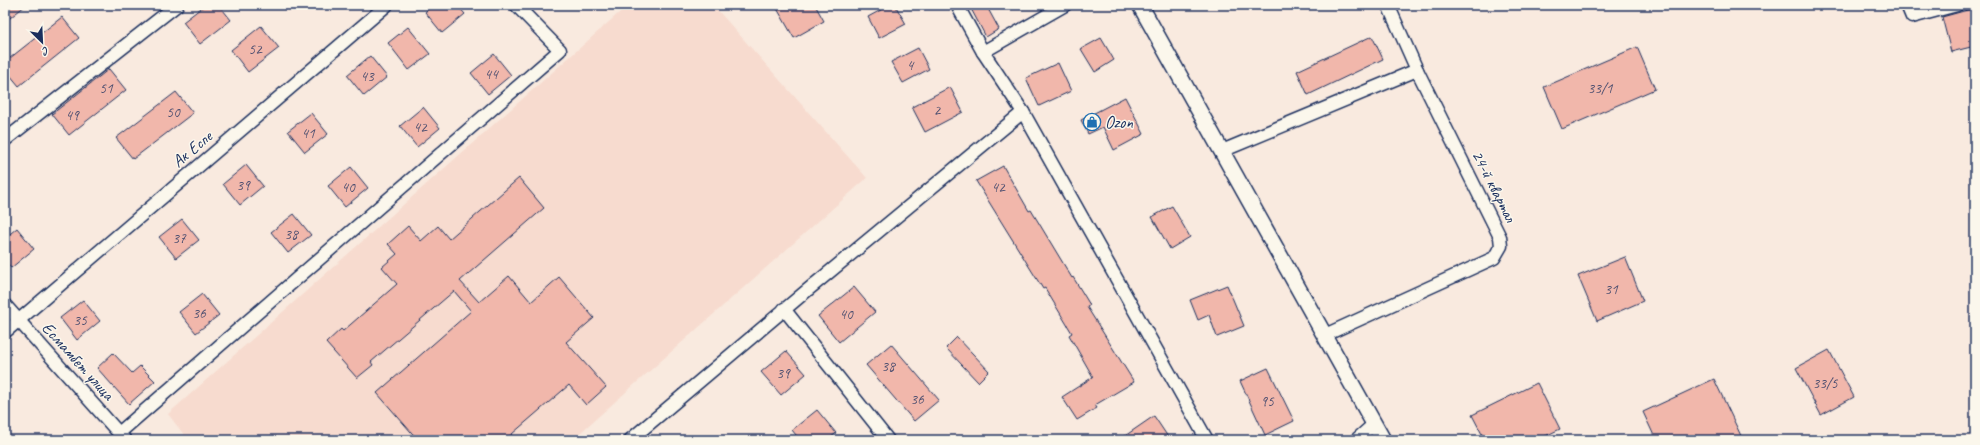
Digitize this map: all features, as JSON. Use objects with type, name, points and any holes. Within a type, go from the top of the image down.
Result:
[{"type":"street","points":[[5,140],[177,5]]},
{"type":"street","name":"Ак Еспе","points":[[5,332],[18,319],[387,5]]},
{"type":"street","points":[[122,436],[560,50],[516,5]]},
{"type":"street","points":[[957,5],[983,52],[1022,112],[1207,440]]},
{"type":"street","points":[[983,52],[1065,5]]},
{"type":"street","points":[[1140,5],[1383,440]]},
{"type":"street","name":"24-й квартал","points":[[1325,335],[1494,258],[1501,246],[1500,237],[1418,70],[1388,5]]},
{"type":"street","points":[[1907,5],[1912,17],[1957,5]]},
{"type":"street","points":[[1222,151],[1418,70]]},
{"type":"street","points":[[630,440],[784,309],[1022,112]]},
{"type":"street","name":"Есмамбет улица","points":[[5,305],[122,436]]},
{"type":"street","points":[[784,309],[888,440]]},
{"type":"street","points":[[1356,440],[1374,424]]},
{"type":"shaded area","points":[[628,5],[713,5],[867,178],[572,440],[188,440],[168,414]]},
{"type":"building","points":[[5,5],[26,5],[5,22]]},
{"type":"building","points":[[205,5],[219,5],[231,20],[200,44],[183,22]]},
{"type":"building","points":[[433,5],[457,5],[465,14],[442,33],[425,12]]},
{"type":"building","points":[[775,5],[815,5],[824,21],[794,38]]},
{"type":"building","points":[[890,5],[895,5],[906,24],[879,38],[868,17]]},
{"type":"building","points":[[969,5],[986,5],[999,29],[986,37]]},
{"type":"building","points":[[1975,8],[1975,46],[1951,52],[1942,17]]},
{"type":"building","points":[[62,17],[79,38],[19,86],[5,69],[5,62]]},
{"type":"building","points":[[261,26],[279,48],[248,72],[231,50]]},
{"type":"building","points":[[408,27],[430,54],[409,70],[388,43]]},
{"type":"building","points":[[1372,36],[1383,59],[1308,95],[1297,71]]},
{"type":"building","points":[[1101,38],[1114,60],[1095,72],[1081,49]]},
{"type":"building","points":[[1637,47],[1655,89],[1562,129],[1544,87]]},
{"type":"building","points":[[918,48],[929,69],[903,83],[891,62]]},
{"type":"building","points":[[494,54],[511,75],[488,94],[471,73]]},
{"type":"building","points":[[370,56],[387,77],[364,96],[347,75]]},
{"type":"building","points":[[1058,63],[1071,91],[1039,106],[1026,78]]},
{"type":"building","points":[[109,69],[126,90],[69,135],[52,114]]},
{"type":"building","points":[[950,87],[963,112],[925,132],[912,107]]},
{"type":"building","points":[[176,92],[193,113],[133,159],[116,138]]},
{"type":"building","points":[[1125,97],[1144,134],[1114,150],[1103,127],[1088,134],[1081,120]]},
{"type":"building","points":[[423,107],[440,128],[417,147],[400,126]]},
{"type":"building","points":[[311,113],[328,134],[305,152],[288,131]]},
{"type":"building","points":[[246,165],[263,186],[240,205],[223,184]]},
{"type":"building","points":[[1003,166],[1029,211],[1031,210],[1090,305],[1087,307],[1134,382],[1095,405],[1097,408],[1077,420],[1062,397],[1093,377],[1069,335],[1072,333],[1045,288],[1043,289],[976,181]]},
{"type":"building","points":[[351,167],[368,188],[345,207],[328,186]]},
{"type":"building","points":[[519,178],[544,208],[460,281],[479,302],[509,276],[531,302],[559,277],[594,318],[566,342],[606,387],[586,405],[569,385],[505,440],[418,440],[377,393],[471,311],[454,291],[371,362],[373,365],[357,378],[326,343],[341,329],[343,331],[397,284],[382,267],[397,254],[388,244],[408,226],[421,241],[438,226],[449,239]]},
{"type":"building","points":[[1172,206],[1190,237],[1170,249],[1152,217]]},
{"type":"building","points":[[294,214],[311,235],[288,253],[271,232]]},
{"type":"building","points":[[182,219],[199,240],[176,258],[159,237]]},
{"type":"building","points":[[17,228],[34,249],[11,268],[5,261],[5,238]]},
{"type":"building","points":[[1625,257],[1643,301],[1597,321],[1578,276]]},
{"type":"building","points":[[1227,285],[1244,326],[1217,337],[1209,315],[1198,320],[1190,300]]},
{"type":"building","points":[[854,287],[875,312],[839,342],[818,316]]},
{"type":"building","points":[[202,294],[219,315],[196,333],[179,312]]},
{"type":"building","points":[[83,300],[100,321],[77,340],[60,318]]},
{"type":"building","points":[[957,337],[989,371],[978,382],[946,348]]},
{"type":"building","points":[[891,344],[939,400],[914,421],[866,365]]},
{"type":"building","points":[[1829,350],[1854,397],[1821,415],[1796,368]]},
{"type":"building","points":[[786,351],[806,374],[781,395],[761,372]]},
{"type":"building","points":[[113,353],[132,373],[140,366],[155,381],[129,404],[97,368]]},
{"type":"building","points":[[1268,368],[1294,421],[1265,435],[1240,381]]},
{"type":"building","points":[[1714,379],[1743,440],[1656,440],[1643,412]]},
{"type":"building","points":[[1537,383],[1560,429],[1537,440],[1485,440],[1472,415]]},
{"type":"building","points":[[817,410],[836,433],[828,440],[800,440],[792,430]]},
{"type":"building","points":[[1154,416],[1170,440],[1119,440]]},
{"type":"place","name":"Ozon","points":[[1092,122]]}]
